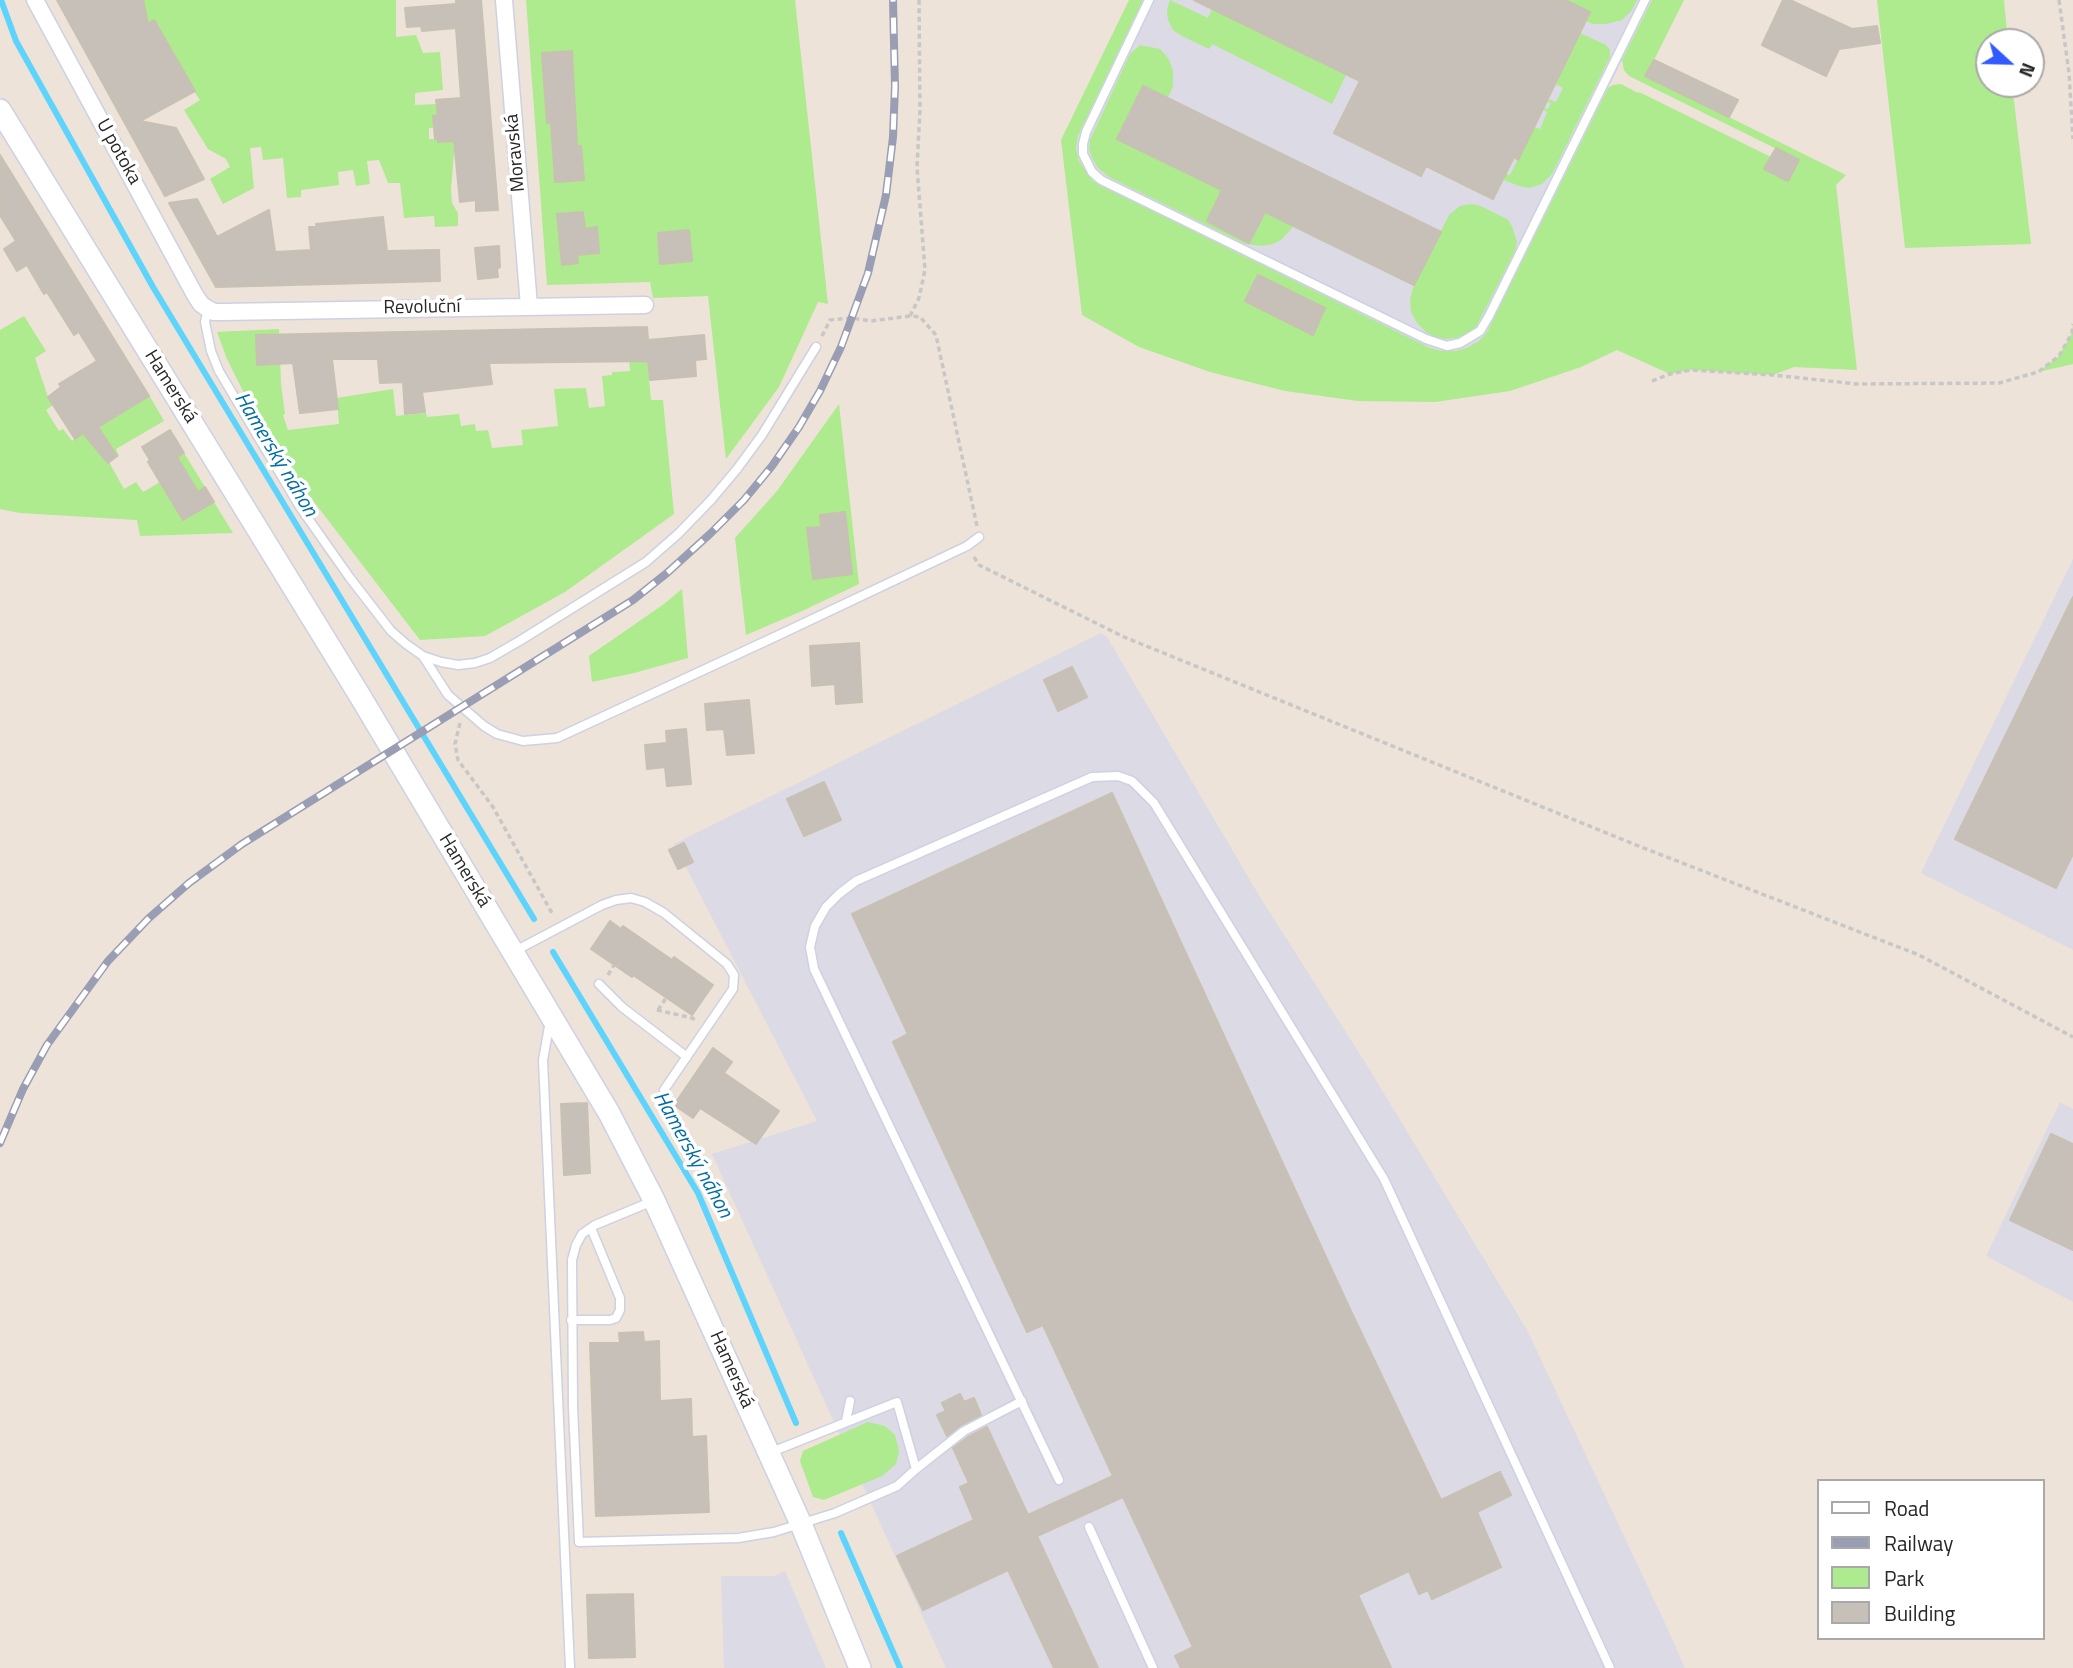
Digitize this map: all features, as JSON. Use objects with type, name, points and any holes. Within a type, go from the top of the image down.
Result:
[{"type":"street","name":"U potoka","points":[[35,0],[205,307]]},
{"type":"street","name":"Moravská","points":[[504,0],[528,306]]},
{"type":"street","name":"Hamerská","points":[[0,110],[359,696],[609,1113],[654,1200],[769,1453],[860,1668]]},
{"type":"street","name":"Revoluční","points":[[205,307],[214,312],[223,312],[645,305]]},
{"type":"lane","points":[[1149,0],[1086,132],[1083,154],[1092,172],[1101,180],[1426,340],[1447,346],[1460,343],[1480,331],[1489,316],[1645,0]]},
{"type":"lane","points":[[205,307],[211,351],[219,371],[288,488],[350,578],[391,631],[406,644],[423,656],[441,663],[458,665],[490,658],[646,562],[678,534],[737,469],[762,435],[816,347]]},
{"type":"lane","points":[[423,656],[448,695],[465,712],[497,734],[513,740],[534,742],[557,738],[979,537]]},
{"type":"lane","points":[[1059,1480],[814,969],[810,947],[815,926],[826,907],[856,881],[1092,777],[1118,776],[1132,780],[1154,803],[1384,1179],[1610,1668]]},
{"type":"lane","points":[[512,952],[601,905],[624,898],[638,899],[664,913],[727,964],[734,975],[733,989],[664,1090]]},
{"type":"lane","points":[[599,984],[622,1007],[687,1057]]},
{"type":"lane","points":[[551,1016],[543,1060],[570,1668]]},
{"type":"lane","points":[[654,1200],[582,1234],[572,1260],[571,1320],[579,1542],[748,1537],[801,1524],[835,1513],[897,1486],[964,1431],[1022,1401]]},
{"type":"lane","points":[[571,1320],[610,1320],[616,1318],[620,1310],[620,1298],[591,1228]]},
{"type":"lane","points":[[769,1453],[896,1398],[915,1469]]},
{"type":"lane","points":[[846,1421],[850,1401]]},
{"type":"lane","points":[[1088,1527],[1153,1668]]},
{"type":"path","points":[[910,316],[919,298],[925,270],[917,167],[920,110],[919,0]]},
{"type":"path","points":[[2059,0],[2069,73],[2073,139]]},
{"type":"path","points":[[816,347],[830,320],[852,318],[871,321],[920,317],[936,335],[979,537]]},
{"type":"path","points":[[1652,381],[1691,370],[1857,384],[2000,383],[2038,372],[2059,356],[2072,333],[2073,324]]},
{"type":"path","points":[[967,545],[979,565],[1124,637],[1641,847],[1919,955],[2073,1037]]},
{"type":"path","points":[[465,712],[456,734],[458,760],[493,807],[559,926]]},
{"type":"path","points":[[608,975],[614,965]]},
{"type":"path","points":[[666,998],[659,1008],[692,1018],[707,1028]]},
{"type":"shaded area","points":[[1143,0],[1652,0],[1487,332],[1479,341],[1466,348],[1442,351],[1430,349],[1101,187],[1085,172],[1076,148],[1078,136]]},
{"type":"shaded area","points":[[2073,559],[2073,950],[1921,873]]},
{"type":"shaded area","points":[[1101,633],[1107,637],[1260,897],[1368,1067],[1527,1330],[1685,1668],[946,1668],[712,1154],[817,1121],[674,844]]},
{"type":"shaded area","points":[[2060,1102],[2073,1109],[2073,1302],[1986,1256]]},
{"type":"shaded area","points":[[785,1571],[826,1668],[724,1668],[721,1576],[774,1576]]},
{"type":"green space","points":[[121,0],[396,0],[396,37],[416,35],[423,53],[440,52],[443,90],[415,93],[415,105],[437,104],[440,127],[429,128],[429,139],[438,139],[438,142],[455,141],[451,189],[452,203],[458,213],[458,226],[435,227],[434,216],[404,218],[400,183],[388,183],[379,160],[367,161],[370,184],[356,186],[353,170],[338,172],[339,185],[301,190],[301,197],[287,198],[283,158],[263,160],[261,147],[250,148],[254,188],[223,204],[210,179],[230,167],[226,159],[208,149],[184,110],[200,100],[148,24],[146,11]]},
{"type":"green space","points":[[526,0],[795,0],[828,304],[818,302],[779,387],[726,459],[708,296],[653,298],[650,282],[547,285]]},
{"type":"green space","points":[[1129,0],[1143,0],[1078,136],[1076,148],[1079,161],[1093,181],[1430,348],[1455,351],[1479,341],[1487,332],[1608,88],[1613,85],[1621,84],[1639,92],[1771,157],[1788,180],[1799,160],[1629,76],[1624,70],[1622,60],[1652,0],[1684,0],[1646,76],[1846,175],[1836,185],[1857,370],[1794,367],[1773,375],[1691,370],[1670,374],[1617,350],[1581,367],[1510,391],[1435,402],[1358,401],[1285,391],[1210,372],[1139,347],[1082,315],[1061,140]]},
{"type":"green space","points":[[1170,0],[1208,18],[1212,9],[1346,75],[1332,104],[1212,44],[1209,49],[1182,36],[1173,30],[1168,20]]},
{"type":"green space","points":[[1565,0],[1637,0],[1622,20],[1593,24],[1586,21]]},
{"type":"green space","points":[[1877,0],[2004,0],[2007,28],[1975,28],[1975,98],[2014,98],[2031,244],[1905,248]]},
{"type":"green space","points":[[1580,33],[1606,45],[1610,50],[1610,57],[1552,174],[1542,184],[1530,188],[1504,180],[1504,173],[1510,175],[1534,127],[1540,129],[1547,112],[1542,109],[1548,109],[1551,103],[1546,101],[1548,99],[1556,102],[1563,88],[1555,84]]},
{"type":"green space","points":[[1140,45],[1160,49],[1168,58],[1173,70],[1173,86],[1168,98],[1118,139],[1294,226],[1281,240],[1263,246],[1245,244],[1109,177],[1098,168],[1089,149],[1090,140],[1130,54]]},
{"type":"green space","points":[[1470,204],[1507,219],[1517,242],[1515,251],[1476,327],[1457,338],[1435,337],[1417,323],[1411,312],[1413,288],[1449,215],[1460,206]]},
{"type":"green space","points":[[24,316],[46,351],[35,358],[53,405],[46,410],[59,431],[63,429],[72,441],[83,432],[94,445],[104,436],[98,426],[149,395],[164,421],[116,449],[119,456],[109,462],[124,489],[136,482],[143,492],[162,481],[156,470],[184,453],[205,487],[198,492],[188,476],[165,490],[183,520],[214,502],[233,533],[140,536],[137,520],[20,513],[0,509],[0,330]]},
{"type":"green space","points":[[2073,324],[2073,364],[2038,372],[2059,356],[2072,333]]},
{"type":"green space","points":[[279,329],[283,415],[288,430],[339,424],[337,398],[393,389],[396,416],[459,414],[461,426],[475,424],[476,431],[488,430],[492,448],[523,445],[521,430],[558,426],[554,389],[586,388],[589,408],[605,406],[602,376],[612,375],[612,372],[630,371],[629,358],[647,357],[651,400],[663,400],[674,514],[565,592],[485,636],[420,640],[275,451],[227,359],[217,332]]},
{"type":"green space","points":[[839,404],[859,584],[746,635],[735,538],[777,491]]},
{"type":"green space","points":[[682,589],[688,658],[592,682],[589,656]]},
{"type":"green space","points":[[868,1422],[885,1426],[895,1435],[899,1451],[896,1464],[882,1476],[824,1500],[813,1497],[800,1461],[803,1451]]},
{"type":"building","points":[[57,0],[143,0],[148,24],[154,20],[195,91],[140,121],[176,128],[204,179],[165,196]]},
{"type":"building","points":[[456,0],[481,0],[498,210],[476,211],[476,200],[460,202],[454,141],[438,142],[438,139],[435,139],[433,116],[438,115],[436,100],[461,98],[456,28],[422,31],[421,26],[407,27],[405,8],[456,4]]},
{"type":"building","points":[[1194,0],[1565,0],[1590,12],[1518,160],[1514,157],[1493,199],[1426,166],[1421,176],[1334,133],[1360,81]]},
{"type":"building","points":[[1783,0],[1790,0],[1852,29],[1877,26],[1880,43],[1839,49],[1826,76],[1762,45]]},
{"type":"building","points":[[572,51],[577,146],[581,146],[584,180],[555,182],[542,53]]},
{"type":"building","points":[[1654,60],[1738,100],[1729,117],[1645,76]]},
{"type":"building","points":[[1143,86],[1441,232],[1414,285],[1265,212],[1249,243],[1207,221],[1222,190],[1117,139]]},
{"type":"building","points":[[1776,148],[1799,160],[1788,181],[1764,169]]},
{"type":"building","points":[[0,155],[149,396],[98,427],[117,456],[108,463],[83,433],[75,439],[48,397],[61,387],[59,384],[97,361],[79,332],[74,335],[47,292],[44,294],[27,265],[17,271],[4,249],[16,241],[0,215]]},
{"type":"building","points":[[197,199],[217,237],[269,210],[275,252],[311,250],[309,227],[317,227],[316,224],[383,217],[387,251],[439,250],[440,281],[216,287],[169,203]]},
{"type":"building","points":[[583,212],[585,229],[597,227],[599,253],[577,255],[578,263],[562,265],[557,214]]},
{"type":"building","points":[[689,230],[692,261],[660,264],[658,233]]},
{"type":"building","points":[[499,246],[498,277],[478,279],[475,248]]},
{"type":"building","points":[[1258,275],[1325,308],[1313,335],[1245,301]]},
{"type":"building","points":[[647,327],[648,340],[704,335],[706,359],[695,360],[696,376],[650,380],[648,361],[489,363],[492,384],[422,392],[425,412],[405,414],[403,382],[380,383],[378,359],[332,359],[338,409],[300,413],[293,363],[257,365],[256,335]]},
{"type":"building","points":[[170,430],[184,453],[177,457],[198,492],[205,487],[214,502],[183,520],[148,462],[150,460],[142,447]]},
{"type":"building","points":[[845,512],[852,574],[813,579],[807,528],[821,527],[820,515]]},
{"type":"building","points":[[2073,597],[2073,854],[2056,888],[1955,839]]},
{"type":"building","points":[[859,643],[862,702],[836,704],[835,684],[812,686],[810,646]]},
{"type":"building","points":[[1072,667],[1087,697],[1058,711],[1044,680]]},
{"type":"building","points":[[749,700],[754,753],[727,755],[724,729],[707,730],[705,704]]},
{"type":"building","points":[[686,729],[691,784],[667,786],[665,767],[647,769],[645,745],[667,743],[666,731]]},
{"type":"building","points":[[824,782],[841,820],[804,836],[787,799]]},
{"type":"building","points":[[1112,793],[1441,1500],[1500,1472],[1511,1495],[1477,1512],[1501,1567],[1432,1599],[1428,1590],[1419,1594],[1409,1571],[1358,1595],[1391,1668],[1181,1668],[1175,1656],[1193,1647],[1123,1497],[1037,1536],[1098,1668],[1054,1668],[1008,1570],[923,1610],[897,1556],[974,1520],[960,1487],[969,1483],[953,1448],[987,1427],[1028,1515],[1113,1476],[1043,1325],[1027,1332],[893,1042],[908,1034],[852,914]]},
{"type":"building","points":[[684,843],[693,862],[678,869],[669,850]]},
{"type":"building","points":[[610,921],[621,929],[623,926],[672,960],[674,957],[713,985],[692,1015],[591,949]]},
{"type":"building","points":[[713,1048],[732,1062],[724,1073],[779,1111],[756,1144],[700,1108],[693,1118],[674,1105]]},
{"type":"building","points":[[587,1103],[590,1173],[564,1175],[561,1104]]},
{"type":"building","points":[[2051,1134],[2073,1144],[2073,1250],[2010,1220]]},
{"type":"building","points":[[643,1332],[644,1342],[659,1341],[660,1401],[691,1399],[692,1437],[706,1436],[709,1512],[596,1516],[590,1343],[620,1343],[619,1333]]},
{"type":"building","points":[[960,1394],[964,1402],[974,1398],[981,1415],[947,1436],[937,1415],[946,1411],[942,1403]]},
{"type":"building","points":[[633,1594],[635,1657],[589,1658],[587,1595]]},
{"type":"waterway","name":"Hamerský náhon","points":[[1,0],[16,41],[153,287],[534,919]]},
{"type":"waterway","name":"Hamerský náhon","points":[[553,952],[698,1193],[796,1423]]},
{"type":"waterway","name":"Hamerský náhon","points":[[841,1533],[900,1668]]},
{"type":"railway","points":[[0,1143],[23,1089],[47,1045],[108,961],[149,918],[189,883],[242,844],[633,600],[711,533],[744,500],[772,466],[820,391],[841,347],[868,273],[886,195],[893,137],[893,0]]}]
